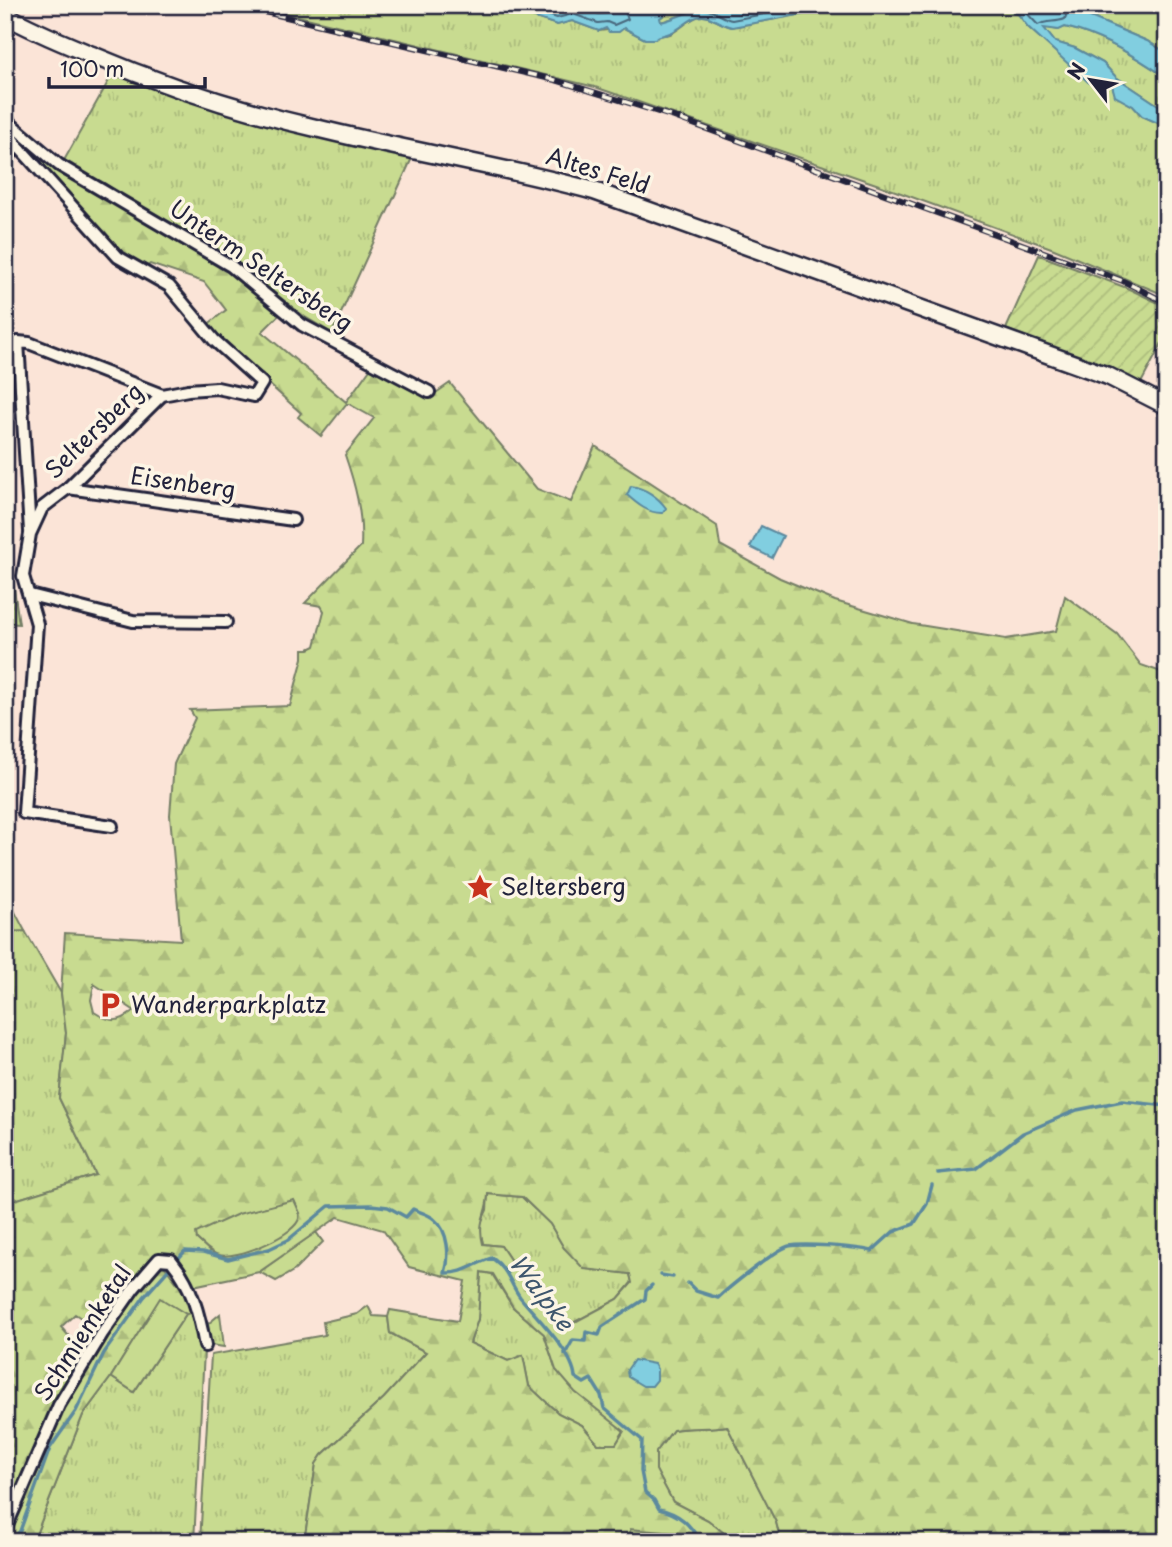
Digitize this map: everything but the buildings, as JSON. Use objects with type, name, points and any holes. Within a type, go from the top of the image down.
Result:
[{"type":"main road","name":"Altes Feld","points":[[5,15],[28,28],[117,66],[212,100],[326,131],[536,175],[594,191],[1108,376],[1167,406]]},
{"type":"street","name":"Unterm Seltersberg","points":[[5,119],[60,165],[231,265],[302,325],[429,392]]},
{"type":"street","points":[[5,128],[16,144],[5,164]]},
{"type":"street","name":"Seltersberg","points":[[16,144],[118,257],[169,286],[214,340],[262,383],[254,396],[217,388],[162,395],[68,488],[42,508],[30,534],[23,576],[37,624],[24,813],[112,826]]},
{"type":"street","points":[[30,534],[18,342],[29,342],[162,395]]},
{"type":"street","name":"Eisenberg","points":[[68,488],[293,520]]},
{"type":"street","points":[[30,595],[133,621],[226,622]]},
{"type":"street","name":"Schmiemketal","points":[[5,1530],[59,1405],[102,1334],[134,1288],[159,1259],[171,1260],[180,1271],[198,1311],[205,1346]]},
{"type":"green space","points":[[252,5],[495,5],[557,25],[572,21],[599,31],[624,28],[645,39],[670,34],[700,16],[732,27],[846,6],[934,5],[944,8],[954,5],[987,5],[1004,8],[1018,14],[1028,27],[1095,87],[1105,83],[1112,85],[1116,96],[1133,106],[1142,116],[1167,127],[1167,296],[1054,249],[879,185],[595,87]]},
{"type":"green space","points":[[684,5],[710,5],[660,22],[660,18],[672,9]]},
{"type":"green space","points":[[1062,5],[1167,5],[1167,53],[1147,41]]},
{"type":"green space","points":[[1043,27],[1058,30],[1065,27],[1091,35],[1167,78],[1167,111],[1116,77],[1103,63],[1075,48],[1055,42]]},
{"type":"green space","points":[[117,66],[412,158],[332,333],[305,317],[217,248],[152,215],[104,183],[62,164]]},
{"type":"green space","points":[[44,159],[220,262],[282,312],[262,332],[346,402],[372,366],[430,397],[450,383],[537,489],[571,502],[595,446],[717,526],[720,545],[780,578],[835,601],[913,624],[1006,639],[1056,631],[1065,596],[1117,634],[1141,665],[1167,674],[1167,1542],[781,1542],[776,1522],[727,1426],[673,1430],[656,1452],[656,1470],[673,1502],[708,1520],[735,1542],[693,1542],[677,1533],[630,1529],[631,1542],[304,1542],[316,1464],[322,1455],[384,1398],[426,1352],[390,1333],[390,1310],[458,1321],[465,1281],[409,1267],[383,1230],[338,1217],[259,1272],[193,1286],[176,1256],[161,1254],[159,1259],[198,1311],[186,1314],[160,1299],[111,1377],[83,1415],[33,1542],[5,1542],[5,1203],[96,1175],[59,1098],[66,1033],[61,993],[65,933],[181,940],[170,815],[174,764],[195,718],[190,710],[290,706],[303,649],[315,646],[324,611],[321,606],[305,603],[361,546],[357,499],[345,455],[374,418],[347,403],[321,436],[298,417],[301,413],[271,386],[263,374],[237,357],[207,325],[226,310],[204,282],[150,264],[145,268],[124,256],[39,164]],"holes":[[[94,984],[135,1011],[124,1018],[110,1020],[94,1012],[91,1000]],[[488,1194],[522,1197],[550,1224],[564,1248],[584,1269],[630,1274],[632,1283],[618,1299],[560,1330],[544,1295],[515,1267],[501,1246],[483,1244],[481,1229]],[[294,1201],[300,1213],[210,1251],[197,1239]],[[481,1272],[493,1274],[513,1307],[544,1334],[556,1370],[575,1392],[624,1431],[616,1444],[598,1444],[582,1425],[558,1413],[529,1386],[523,1355],[508,1361],[470,1343],[478,1319]],[[75,1314],[93,1326],[73,1341],[61,1327]]]},
{"type":"green space","points":[[1039,255],[1127,288],[1167,307],[1167,334],[1140,385],[1081,358],[1006,329]]},
{"type":"green space","points":[[5,567],[11,567],[19,624],[5,623]]},
{"type":"green space","points":[[5,893],[25,931],[5,932]]},
{"type":"green space","points":[[25,931],[61,993],[66,1033],[59,1098],[96,1175],[5,1203],[5,932]]},
{"type":"green space","points":[[488,1194],[522,1197],[550,1224],[564,1248],[617,1272],[630,1274],[632,1282],[618,1299],[560,1330],[544,1295],[515,1267],[501,1246],[483,1244],[479,1227],[487,1210]]},
{"type":"green space","points":[[294,1200],[299,1213],[298,1221],[285,1234],[262,1246],[227,1256],[210,1251],[197,1239],[196,1233],[238,1214]]},
{"type":"green space","points":[[316,1232],[323,1242],[295,1270],[276,1281],[259,1272]]},
{"type":"green space","points":[[481,1272],[492,1274],[513,1307],[544,1334],[556,1370],[624,1431],[616,1444],[598,1444],[582,1425],[558,1413],[529,1386],[523,1356],[508,1361],[470,1343],[478,1319]]},
{"type":"green space","points":[[160,1298],[186,1314],[134,1392],[111,1377]]},
{"type":"green space","points":[[368,1306],[373,1316],[388,1317],[390,1333],[426,1352],[384,1398],[322,1455],[316,1464],[304,1542],[200,1542],[211,1355],[325,1335],[323,1322],[357,1314]]},
{"type":"green space","points":[[195,1311],[204,1351],[194,1542],[33,1542],[83,1415],[111,1377],[134,1392],[186,1314]]},
{"type":"green space","points":[[220,1314],[224,1347],[211,1345],[208,1324]]},
{"type":"green space","points":[[727,1426],[776,1522],[781,1542],[735,1542],[708,1520],[673,1502],[656,1471],[656,1452],[673,1430]]},
{"type":"green space","points":[[629,1529],[677,1533],[693,1542],[631,1542]]},
{"type":"water","points":[[495,5],[624,5],[634,10],[655,9],[658,5],[684,5],[672,9],[660,18],[661,22],[710,5],[855,5],[732,27],[700,16],[668,34],[655,39],[645,39],[624,28],[619,32],[609,32],[606,28],[599,31],[572,21],[557,25]]},
{"type":"water","points":[[987,5],[1062,5],[1147,41],[1167,53],[1167,78],[1131,55],[1091,35],[1065,27],[1059,30],[1044,28],[1055,42],[1075,48],[1103,63],[1116,77],[1167,111],[1167,127],[1142,116],[1133,106],[1115,96],[1112,85],[1105,83],[1100,88],[1088,82],[1028,27],[1018,14]]},
{"type":"water","points":[[631,486],[655,497],[666,508],[663,513],[648,510],[627,495]]},
{"type":"water","points":[[761,526],[783,536],[772,558],[750,547]]},
{"type":"water","points":[[634,1360],[654,1364],[657,1380],[652,1386],[643,1386],[628,1377],[627,1370]]},
{"type":"waterway","points":[[938,1173],[976,1169],[1023,1133],[1077,1110],[1122,1101],[1167,1106]]},
{"type":"waterway","points":[[688,1283],[696,1291],[718,1298],[764,1261],[789,1246],[830,1246],[872,1251],[893,1232],[914,1224],[927,1204],[932,1185]]},
{"type":"waterway","name":"Walpke","points":[[11,1542],[20,1531],[50,1448],[76,1411],[104,1353],[144,1297],[185,1251],[203,1252],[228,1259],[269,1249],[288,1240],[329,1206],[371,1205],[388,1207],[406,1217],[413,1209],[434,1219],[443,1230],[447,1245],[445,1273],[463,1270],[492,1258],[498,1263],[520,1297],[561,1346],[573,1367],[575,1377],[584,1383],[591,1379],[601,1395],[604,1408],[642,1440],[641,1471],[645,1492],[659,1509],[684,1521],[701,1542]]},
{"type":"waterway","points":[[661,1275],[673,1277]]},
{"type":"waterway","points":[[565,1354],[573,1340],[585,1341],[586,1332],[599,1335],[602,1327],[645,1299],[646,1291],[652,1285]]},
{"type":"railway","points":[[235,5],[555,80],[674,117],[1123,281],[1167,303]]},
{"type":"place","name":"Seltersberg","points":[[480,887]]},
{"type":"place","name":"Wanderparkplatz","points":[[110,1005]]}]
